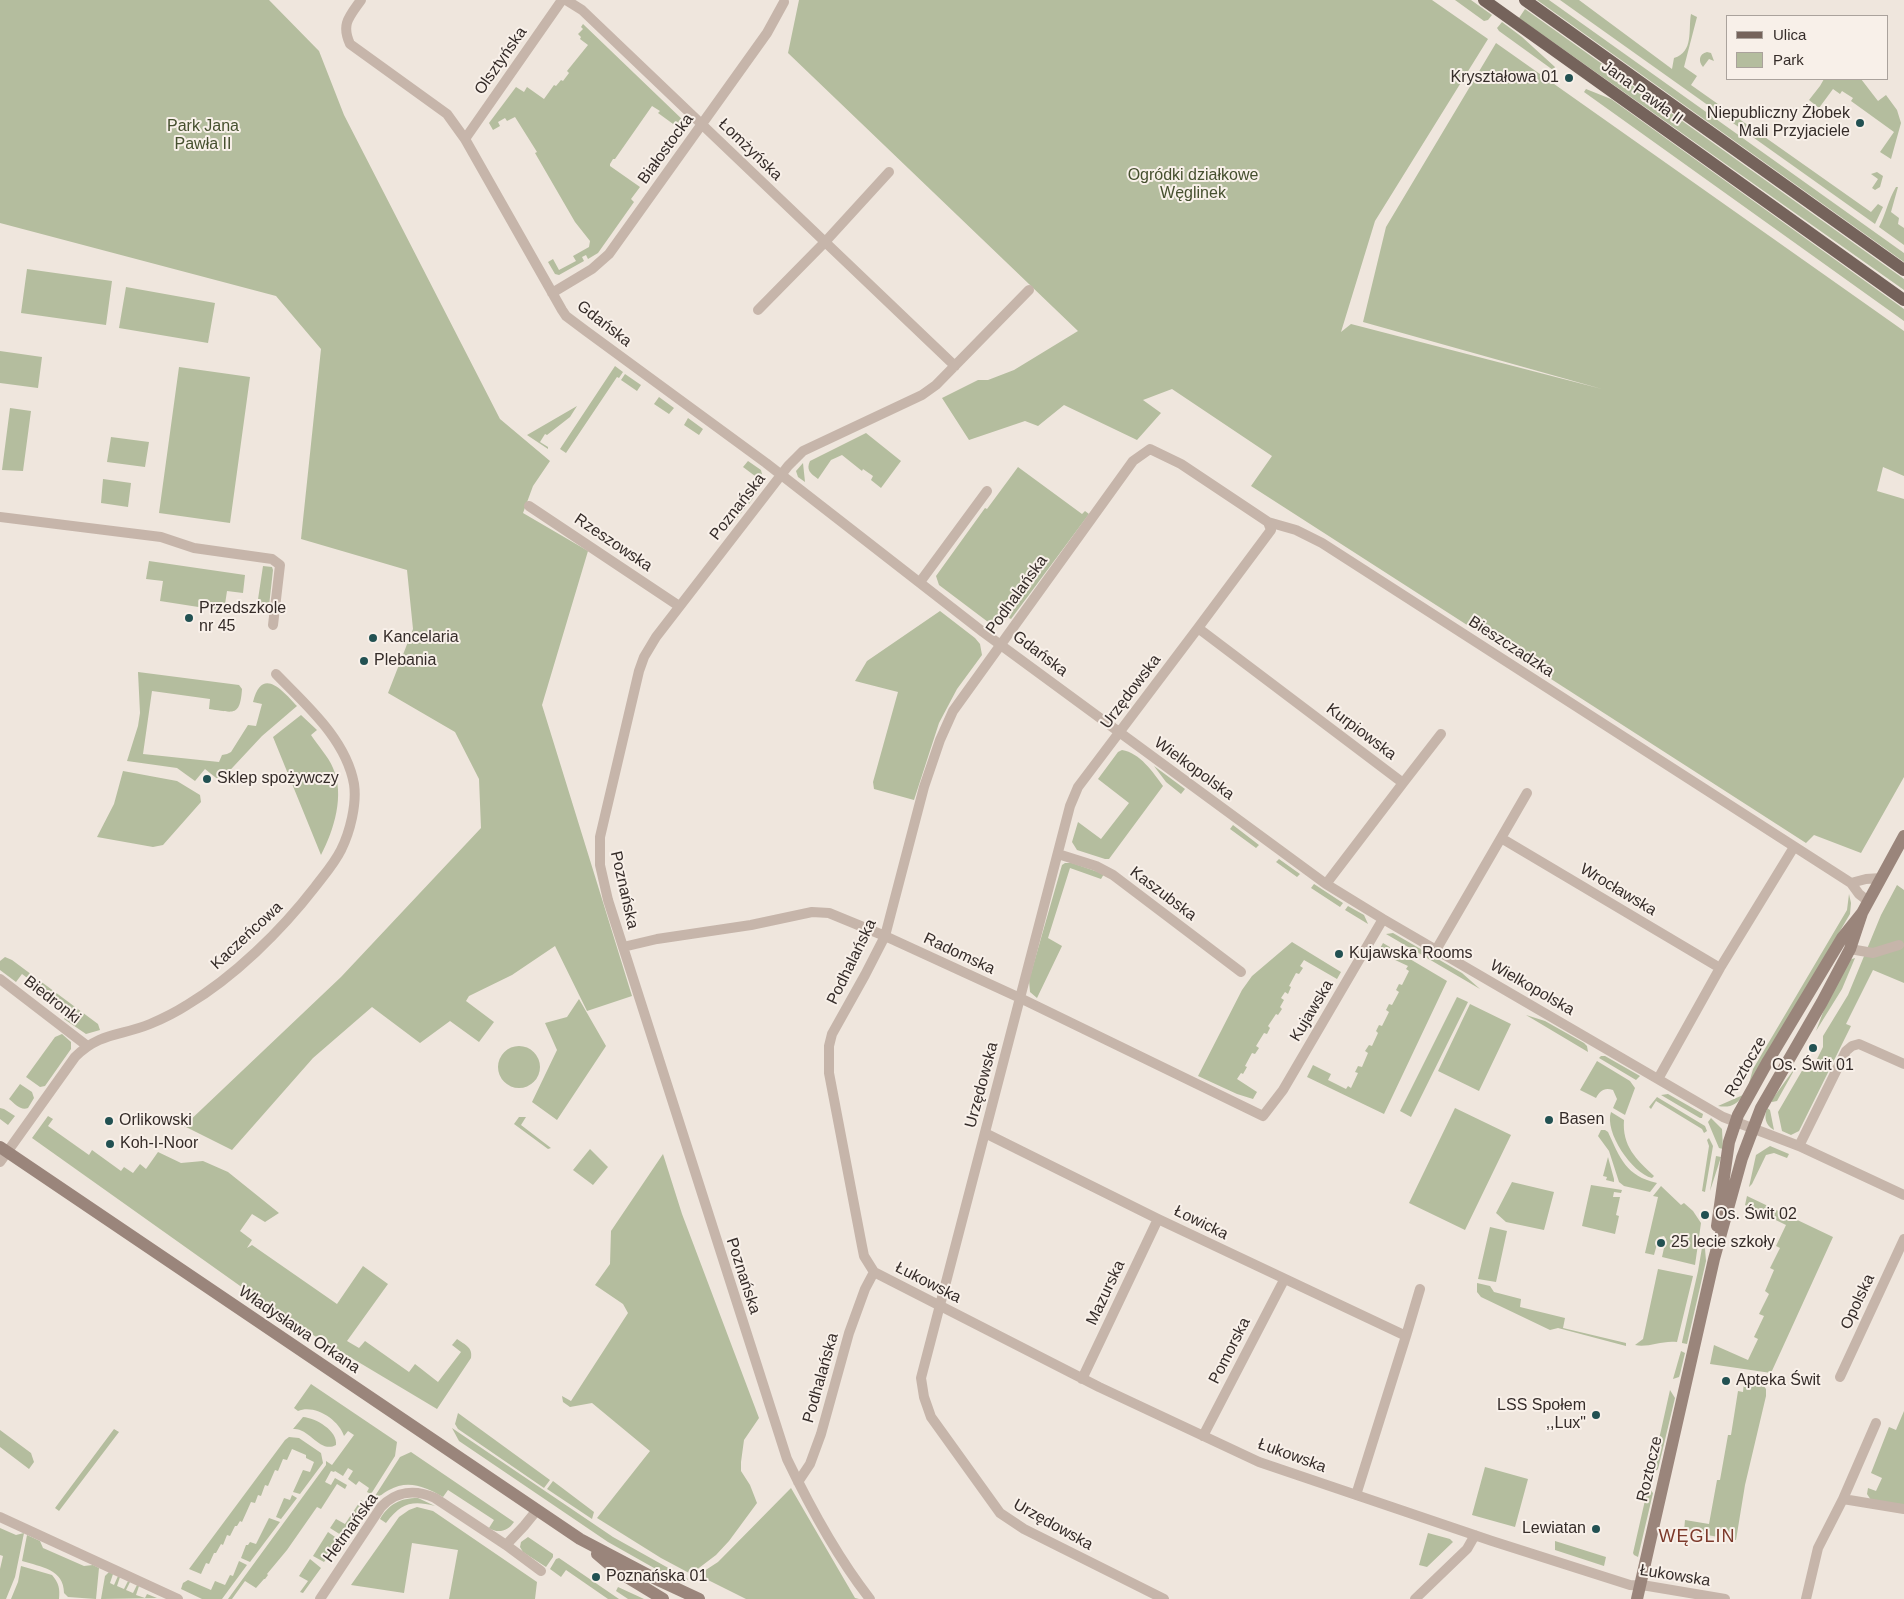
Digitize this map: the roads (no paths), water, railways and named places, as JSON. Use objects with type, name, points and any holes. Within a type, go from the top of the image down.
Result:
[{"type":"main road","name":"Jana Pawła II","points":[[1484,0],[1904,300]]},
{"type":"main road","name":"Jana Pawła II","points":[[1525,0],[1904,270]]},
{"type":"street","name":"Gdańska","points":[[361,0],[347,20],[345,34],[350,44],[447,114],[465,139],[566,316],[782,475],[1119,732]]},
{"type":"street","name":"Olsztyńska","points":[[465,139],[562,0]]},
{"type":"street","name":"Łomżyńska","points":[[566,0],[582,10],[955,366]]},
{"type":"street","name":"Białostocka","points":[[552,293],[592,269],[609,254],[767,34],[784,2]]},
{"type":"street","points":[[758,310],[825,242],[889,172]]},
{"type":"street","name":"Poznańska","points":[[870,1599],[850,1571],[798,1482],[776,1429],[623,947],[600,865],[600,837],[644,657],[679,606],[799,454],[922,394],[936,385],[1029,290]]},
{"type":"street","name":"Bieszczadzka","points":[[1150,449],[1181,464],[1268,522],[1296,530],[1322,543],[1850,883],[1868,901]]},
{"type":"street","name":"Podhalańska","points":[[798,1482],[810,1464],[821,1434],[849,1333],[865,1289],[874,1272],[864,1256],[829,1073],[828,1058],[832,1034],[866,975],[885,936],[918,808],[943,731],[962,697],[1000,643],[1133,461],[1150,449]]},
{"type":"street","points":[[920,582],[987,491]]},
{"type":"street","name":"Rzeszowska","points":[[529,506],[679,606]]},
{"type":"street","points":[[0,517],[160,537],[194,548],[272,559],[280,565],[273,625]]},
{"type":"street","name":"Urzędowska","points":[[1164,1599],[1024,1529],[1000,1513],[931,1417],[924,1397],[921,1378],[1070,806],[1078,786],[1271,530],[1268,522]]},
{"type":"street","name":"Kurpiowska","points":[[1198,628],[1403,783],[1326,884]]},
{"type":"street","name":"Kaczeńcowa","points":[[2,1154],[86,1045],[108,1036],[149,1025],[187,1005],[209,990],[270,939],[332,865],[341,849],[348,829],[354,802],[354,784],[347,762],[329,731],[276,674]]},
{"type":"street","name":"Wielkopolska","points":[[1119,732],[1326,884],[1383,919],[1735,1122],[1800,1146],[1904,1195]]},
{"type":"street","points":[[1403,783],[1441,734]]},
{"type":"street","points":[[1436,950],[1527,793]]},
{"type":"street","name":"Roztocze","points":[[1637,1599],[1714,1259],[1752,1128],[1764,1101],[1822,1002],[1850,949],[1862,913],[1904,836]]},
{"type":"street","name":"Wrocławska","points":[[1501,838],[1720,968]]},
{"type":"street","points":[[1658,1079],[1720,968],[1794,847]]},
{"type":"street","name":"Kaszubska","points":[[1058,854],[1096,866],[1113,875],[1240,972]]},
{"type":"street","points":[[1850,883],[1881,878]]},
{"type":"street","name":"Radomska","points":[[623,947],[658,939],[751,925],[812,912],[829,913],[885,936],[1020,998],[1263,1116]]},
{"type":"street","name":"Roztocze","points":[[1714,1259],[1727,1154],[1735,1122],[1744,1102],[1842,938],[1862,913]]},
{"type":"street","name":"Kujawska","points":[[1263,1116],[1283,1090],[1383,919]]},
{"type":"street","points":[[1850,949],[1873,953],[1899,945]]},
{"type":"street","name":"Biedronki","points":[[0,978],[86,1045]]},
{"type":"street","points":[[1800,1146],[1846,1051],[1852,1046],[1859,1044],[1904,1064]]},
{"type":"street","name":"Łowicka","points":[[985,1133],[1284,1280],[1406,1336]]},
{"type":"street","name":"Władysława Orkana","points":[[2,1154],[580,1539],[617,1570],[663,1599]]},
{"type":"street","name":"Mazurska","points":[[1082,1379],[1158,1219]]},
{"type":"street","name":"Opolska","points":[[1840,1378],[1904,1239]]},
{"type":"street","name":"Łukowska","points":[[874,1272],[1082,1379],[1259,1462],[1475,1536],[1630,1585],[1725,1599]]},
{"type":"street","name":"Pomorska","points":[[1203,1436],[1284,1280]]},
{"type":"street","points":[[1356,1495],[1420,1288]]},
{"type":"street","points":[[1806,1599],[1818,1548],[1843,1499],[1876,1424]]},
{"type":"street","name":"Hetmańska","points":[[320,1599],[381,1507],[387,1500],[409,1492],[423,1493],[435,1498],[506,1544],[541,1571]]},
{"type":"street","points":[[1843,1499],[1904,1509]]},
{"type":"street","points":[[506,1544],[524,1526],[536,1510]]},
{"type":"street","points":[[0,1517],[178,1599]]},
{"type":"street","points":[[1415,1599],[1467,1549],[1475,1536]]},
{"type":"street","name":"Władysława Orkana","points":[[580,1539],[699,1599]]},
{"type":"place","name":"Kryształowa 01","points":[[1569,78]]},
{"type":"place","name":"Niepubliczny Żłobek Mali Przyjaciele","points":[[1860,123]]},
{"type":"place","name":"Przedszkole nr 45","points":[[189,618]]},
{"type":"place","name":"Kancelaria","points":[[373,638]]},
{"type":"place","name":"Plebania","points":[[364,661]]},
{"type":"place","name":"Sklep spożywczy","points":[[207,779]]},
{"type":"place","name":"Kujawska Rooms","points":[[1339,954]]},
{"type":"place","name":"Os. Świt 01","points":[[1813,1048]]},
{"type":"place","name":"Basen","points":[[1549,1120]]},
{"type":"place","name":"Orlikowski","points":[[109,1121]]},
{"type":"place","name":"Koh-I-Noor","points":[[110,1144]]},
{"type":"place","name":"Os. Świt 02","points":[[1705,1215]]},
{"type":"place","name":"25 lecie szkoły","points":[[1661,1243]]},
{"type":"place","name":"Apteka Świt","points":[[1726,1381]]},
{"type":"place","name":"LSS Społem ,,Lux\"","points":[[1596,1415]]},
{"type":"place","name":"Lewiatan","points":[[1596,1529]]},
{"type":"place","name":"Poznańska 01","points":[[596,1577]]},
{"type":"district","name":"WĘGLIN","points":[[1697,1537]]},
{"type":"park label","name":"Park Jana Pawła II","points":[[203,136]]},
{"type":"park label","name":"Ogródki działkowe Węglinek","points":[[1193,185]]}]
